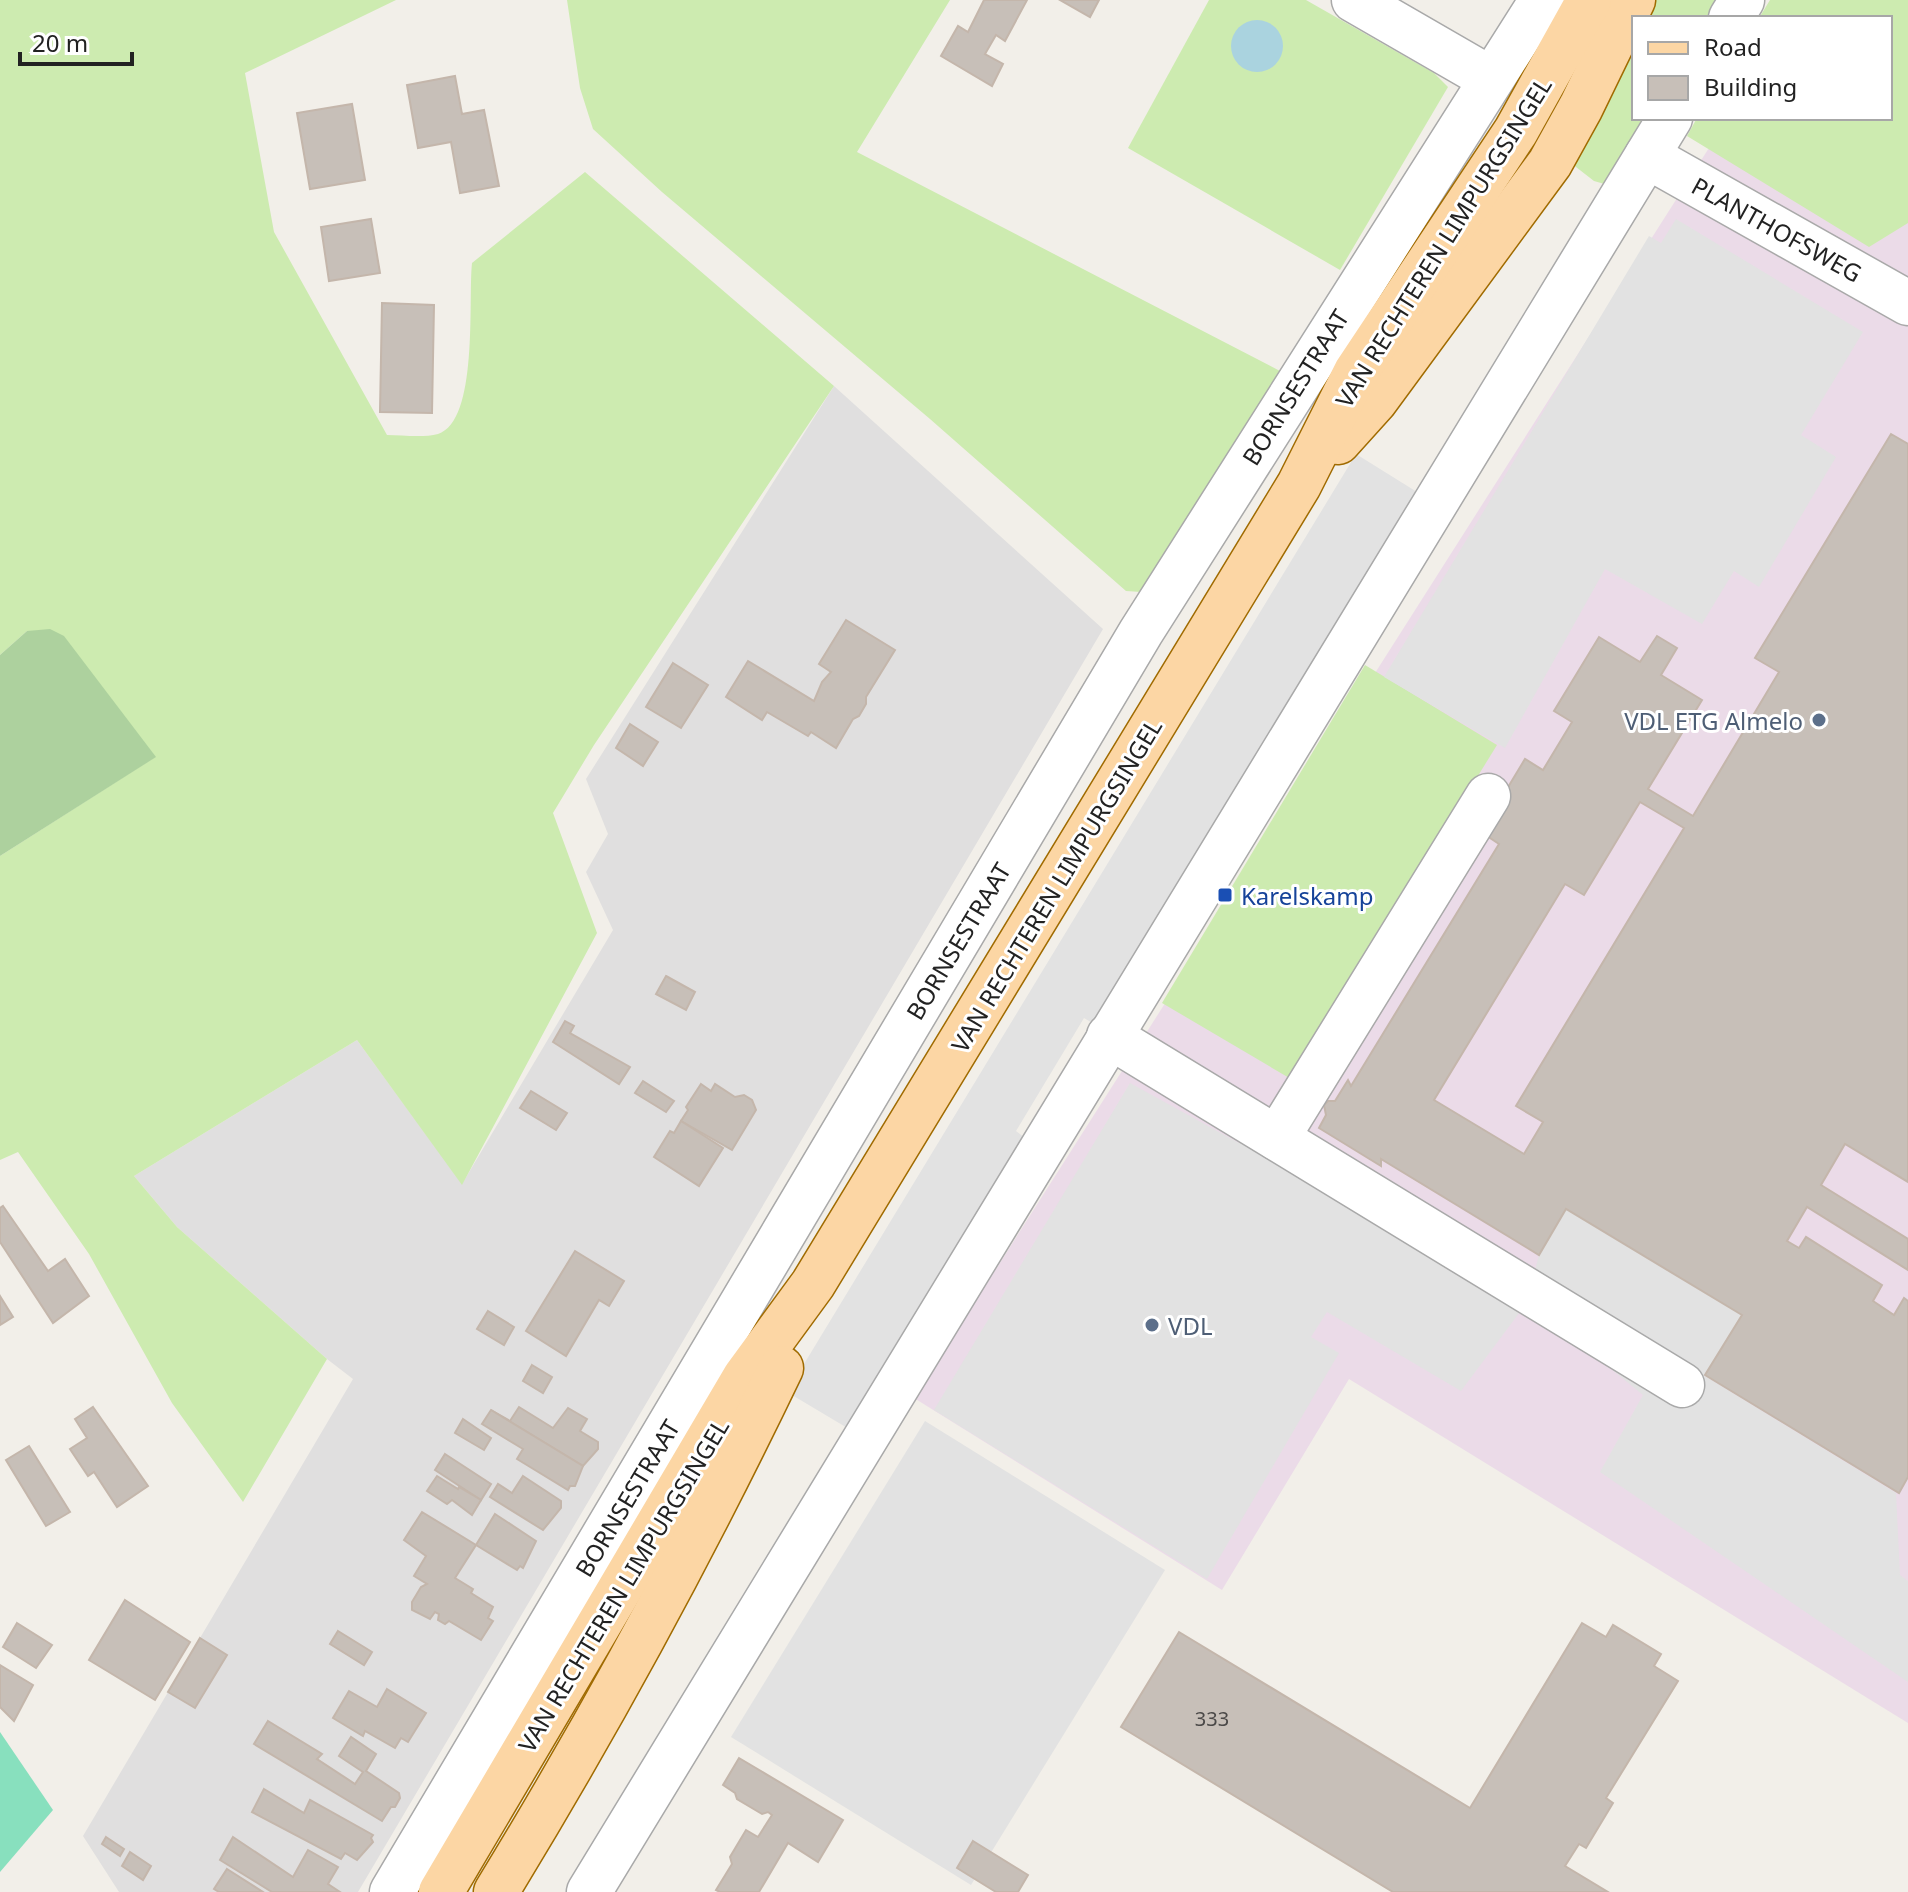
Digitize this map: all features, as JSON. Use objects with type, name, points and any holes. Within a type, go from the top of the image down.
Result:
[{"type":"main road","name":"VAN RECHTEREN LIMPURGSINGEL","points":[[441,1892],[745,1377],[813,1284],[1299,485],[1356,372],[1516,131],[1589,0]]},
{"type":"main road","name":"VAN RECHTEREN LIMPURGSINGEL","points":[[1299,485],[1375,401],[1550,163],[1633,0]]},
{"type":"main road","name":"VAN RECHTEREN LIMPURGSINGEL","points":[[496,1892],[559,1790],[708,1516],[781,1369],[813,1284]]},
{"type":"street","points":[[1354,0],[1491,79]]},
{"type":"street","name":"BORNSESTRAAT","points":[[392,1892],[1141,632],[1542,0]]},
{"type":"street","points":[[589,1892],[1669,120]]},
{"type":"street","name":"PLANTHOFSWEG","points":[[1647,156],[1908,303]]},
{"type":"street","points":[[1277,1138],[1488,796]]},
{"type":"street","points":[[1109,1036],[1682,1385]]},
{"type":"shaded area","points":[[1908,0],[1908,1723],[1349,1379],[1222,1590],[914,1398],[1727,120],[1892,120],[1892,16]]},
{"type":"shaded area","points":[[1676,219],[1863,332],[1801,435],[1836,457],[1759,587],[1734,571],[1702,624],[1605,569],[1505,748],[1384,677],[1649,236],[1661,243]]},
{"type":"shaded area","points":[[834,386],[1103,629],[358,1892],[119,1892],[83,1836],[353,1379],[177,1227],[134,1176],[357,1040],[462,1184],[613,930],[586,872],[608,834],[586,779]]},
{"type":"shaded area","points":[[1356,454],[1417,492],[1094,1024],[1084,1018],[1016,1131],[1025,1138],[849,1429],[787,1392]]},
{"type":"shaded area","name":"VDL","points":[[1130,1083],[1239,1143],[1245,1131],[1527,1300],[1539,1255],[1566,1209],[1742,1315],[1705,1376],[1896,1493],[1900,1575],[1908,1581],[1908,1682],[1600,1472],[1643,1395],[1528,1301],[1461,1391],[1327,1312],[1311,1337],[1339,1353],[1207,1579],[934,1410]]},
{"type":"shaded area","points":[[925,1421],[1165,1570],[971,1885],[731,1737]]},
{"type":"green space","points":[[0,0],[396,0],[245,73],[274,232],[387,435],[438,434],[451,424],[460,407],[466,384],[472,263],[585,172],[834,386],[594,745],[553,813],[597,933],[462,1185],[357,1040],[134,1176],[177,1227],[327,1359],[243,1502],[172,1403],[89,1254],[18,1152],[0,1160],[0,856],[155,757],[27,631],[0,655]]},
{"type":"green space","points":[[567,0],[950,0],[857,152],[1280,371],[1175,545],[1141,592],[1126,591],[930,419],[662,192],[593,129],[580,88]]},
{"type":"green space","points":[[1209,0],[1306,0],[1434,73],[1448,87],[1340,270],[1128,148]]},
{"type":"green space","points":[[1646,0],[1720,0],[1710,16],[1638,16]]},
{"type":"green space","points":[[1770,0],[1908,0],[1908,223],[1869,247],[1687,136],[1696,120],[1892,120],[1892,16],[1760,16]]},
{"type":"green space","points":[[1632,28],[1632,120],[1647,120],[1608,185],[1594,181],[1567,160]]},
{"type":"green space","points":[[50,629],[64,636],[156,757],[0,856],[0,655],[27,631]]},
{"type":"green space","points":[[1365,665],[1497,745],[1291,1079],[1162,1003]]},
{"type":"green space","points":[[0,1732],[53,1810],[0,1872]]},
{"type":"water","points":[[1257,20],[1276,27],[1283,46],[1276,65],[1257,72],[1238,65],[1231,46],[1238,27]]},
{"type":"building","points":[[984,0],[1027,0],[1005,41],[996,35],[985,54],[1003,64],[992,86],[941,56],[958,26],[968,32]]},
{"type":"building","points":[[1060,0],[1099,0],[1090,17]]},
{"type":"building","points":[[455,76],[462,114],[484,110],[499,186],[460,193],[451,142],[418,148],[407,85]]},
{"type":"building","points":[[352,104],[365,180],[310,189],[297,113]]},
{"type":"building","points":[[371,219],[380,273],[329,281],[321,227]]},
{"type":"building","points":[[382,303],[434,305],[432,413],[380,412]]},
{"type":"building","points":[[1891,434],[1908,444],[1908,1182],[1845,1144],[1821,1185],[1908,1239],[1908,1270],[1807,1207],[1787,1241],[1799,1248],[1806,1237],[1882,1285],[1873,1301],[1894,1315],[1904,1298],[1908,1301],[1908,1477],[1899,1493],[1705,1375],[1742,1315],[1566,1209],[1539,1255],[1381,1159],[1381,1166],[1319,1128],[1326,1115],[1324,1105],[1335,1101],[1348,1080],[1351,1086],[1499,844],[1481,832],[1525,759],[1543,770],[1572,722],[1554,711],[1599,637],[1640,662],[1657,636],[1677,648],[1661,675],[1702,700],[1648,789],[1693,816],[1779,672],[1755,658]],"holes":[[[1640,802],[1684,828],[1516,1106],[1543,1122],[1524,1154],[1434,1100],[1565,884],[1584,895]]]},
{"type":"building","points":[[846,620],[895,650],[866,697],[866,704],[859,716],[853,719],[836,748],[811,732],[808,736],[767,712],[762,720],[726,697],[748,661],[814,701],[822,682],[831,672],[819,664]]},
{"type":"building","points":[[673,663],[708,685],[681,728],[646,707]]},
{"type":"building","points":[[630,724],[658,742],[643,766],[616,748]]},
{"type":"building","points":[[666,976],[695,992],[686,1010],[656,994]]},
{"type":"building","points":[[565,1021],[574,1026],[570,1033],[630,1067],[619,1084],[553,1042]]},
{"type":"building","points":[[643,1081],[674,1101],[666,1112],[635,1093]]},
{"type":"building","points":[[701,1084],[711,1091],[715,1084],[735,1097],[744,1095],[752,1100],[756,1110],[732,1150],[681,1121]]},
{"type":"building","points":[[531,1091],[567,1113],[556,1130],[520,1108]]},
{"type":"building","points":[[681,1121],[723,1148],[699,1186],[654,1157],[670,1131],[674,1133]]},
{"type":"building","points":[[3,1206],[48,1271],[65,1259],[89,1296],[53,1323],[0,1242],[0,1208]]},
{"type":"building","points":[[575,1251],[624,1281],[609,1306],[599,1300],[566,1356],[526,1331]]},
{"type":"building","points":[[0,1296],[13,1317],[0,1325]]},
{"type":"building","points":[[488,1311],[514,1327],[504,1345],[477,1329]]},
{"type":"building","points":[[532,1365],[552,1377],[543,1393],[523,1381]]},
{"type":"building","points":[[93,1407],[148,1486],[117,1507],[94,1472],[88,1476],[70,1449],[87,1438],[75,1419]]},
{"type":"building","points":[[519,1407],[553,1428],[568,1408],[587,1419],[580,1431],[598,1442],[598,1449],[583,1466],[491,1410],[510,1421]]},
{"type":"building","points":[[491,1410],[583,1466],[575,1486],[570,1486],[568,1490],[517,1459],[523,1449],[482,1424]]},
{"type":"building","points":[[463,1419],[491,1438],[484,1450],[455,1433]]},
{"type":"building","points":[[29,1446],[70,1512],[46,1526],[6,1460]]},
{"type":"building","points":[[445,1454],[491,1484],[481,1500],[435,1470]]},
{"type":"building","points":[[437,1476],[481,1500],[472,1515],[452,1500],[447,1504],[427,1491]]},
{"type":"building","points":[[523,1476],[561,1501],[561,1508],[543,1530],[490,1497],[498,1484],[512,1493]]},
{"type":"building","points":[[422,1512],[476,1545],[455,1578],[493,1607],[488,1618],[493,1621],[481,1640],[449,1621],[445,1624],[438,1620],[439,1614],[435,1612],[430,1619],[412,1610],[412,1602],[421,1587],[427,1584],[414,1576],[426,1556],[404,1540]]},
{"type":"building","points":[[495,1514],[536,1541],[523,1568],[520,1566],[517,1570],[476,1545]]},
{"type":"building","points":[[125,1600],[190,1642],[155,1700],[89,1660]]},
{"type":"building","points":[[17,1623],[52,1645],[36,1668],[3,1647]]},
{"type":"building","points":[[1582,1623],[1606,1637],[1613,1625],[1661,1654],[1654,1666],[1678,1681],[1606,1798],[1613,1803],[1586,1848],[1579,1844],[1565,1866],[1608,1892],[1393,1892],[1121,1727],[1179,1632],[1470,1808]]},
{"type":"building","points":[[338,1631],[372,1652],[364,1665],[330,1644]]},
{"type":"building","points":[[200,1638],[227,1655],[195,1708],[168,1692]]},
{"type":"building","points":[[0,1665],[33,1685],[14,1721],[0,1707]]},
{"type":"building","points":[[387,1689],[426,1713],[408,1742],[401,1738],[395,1748],[365,1731],[363,1736],[333,1718],[349,1691],[377,1707]]},
{"type":"building","points":[[268,1721],[322,1754],[317,1759],[355,1784],[363,1772],[339,1756],[351,1737],[376,1754],[366,1771],[399,1793],[395,1807],[391,1807],[382,1821],[254,1744]]},
{"type":"building","points":[[739,1758],[843,1820],[818,1862],[788,1843],[759,1892],[716,1890],[732,1864],[730,1857],[746,1830],[758,1837],[772,1815],[768,1812],[762,1814],[737,1799],[735,1793],[723,1785]]},
{"type":"building","points":[[264,1789],[304,1813],[310,1800],[373,1835],[373,1842],[357,1860],[345,1853],[341,1859],[252,1812]]},
{"type":"building","points":[[106,1837],[124,1849],[120,1856],[102,1844]]},
{"type":"building","points":[[233,1837],[293,1877],[308,1850],[338,1867],[328,1884],[340,1892],[272,1892],[220,1860]]},
{"type":"building","points":[[973,1841],[1028,1875],[1018,1892],[996,1892],[957,1868]]},
{"type":"building","points":[[130,1852],[151,1866],[143,1880],[122,1866]]},
{"type":"building","points":[[227,1869],[263,1892],[219,1892],[214,1889]]},
{"type":"place","name":"VDL ETG Almelo","points":[[1819,720]]},
{"type":"place","name":"Karelskamp","points":[[1225,895]]},
{"type":"place","name":"VDL","points":[[1152,1325]]}]
